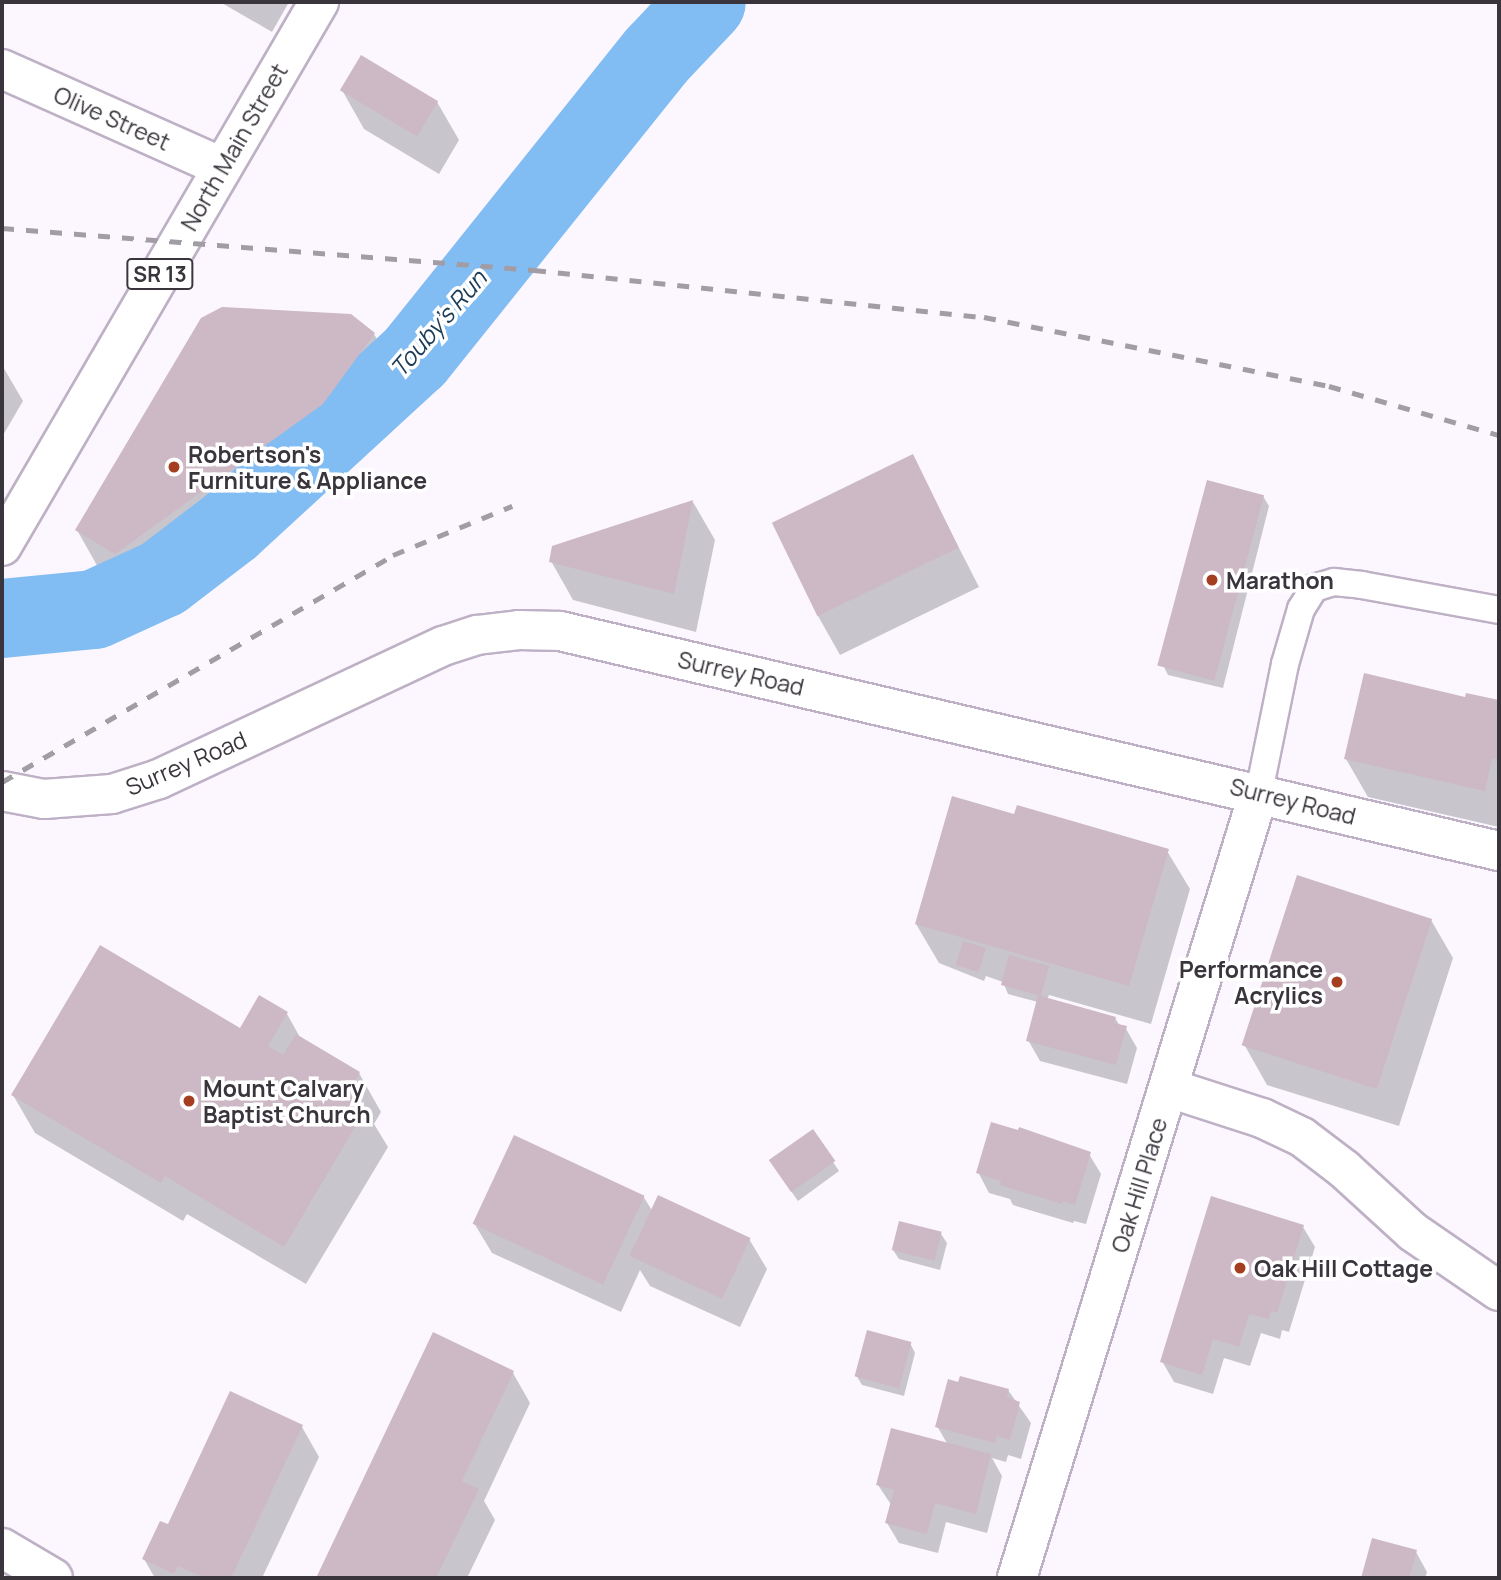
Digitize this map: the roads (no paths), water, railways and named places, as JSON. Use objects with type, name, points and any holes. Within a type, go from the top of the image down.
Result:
[{"type":"main road","name":"North Main Street","points":[[8,522],[319,2]]},
{"type":"main road","name":"Olive Street","points":[[2,69],[222,167]]},
{"type":"main road","name":"Surrey Road","points":[[2,791],[44,799],[113,794],[148,783],[443,646],[477,635],[519,629],[560,631],[1259,792],[1499,851]]},
{"type":"main road","name":"Oak Hill Place","points":[[1017,1578],[1259,792]]},
{"type":"main road","points":[[1169,1088],[1262,1118],[1302,1137],[1345,1170],[1413,1232],[1499,1292]]},
{"type":"main road","points":[[2,1548],[53,1578]]},
{"type":"lane","points":[[1259,792],[1285,664],[1301,609],[1314,588],[1334,582],[1362,585],[1499,610]]},
{"type":"waterway","name":"Touby's Run","points":[[2,618],[94,609],[162,578],[230,526],[414,357],[657,54],[706,2]]},
{"type":"railway","points":[[2,228],[534,270],[984,317],[1329,386],[1499,435]]},
{"type":"railway","points":[[2,782],[393,555],[512,506]]},
{"type":"place","name":"Robertson's Furniture & Appliance","points":[[174,467]]},
{"type":"place","name":"Marathon","points":[[1212,580]]},
{"type":"place","name":"Performance Acrylics","points":[[1337,982]]},
{"type":"place","name":"Mount Calvary Baptist Church","points":[[189,1101]]},
{"type":"place","name":"Oak Hill Cottage","points":[[1240,1268]]}]
